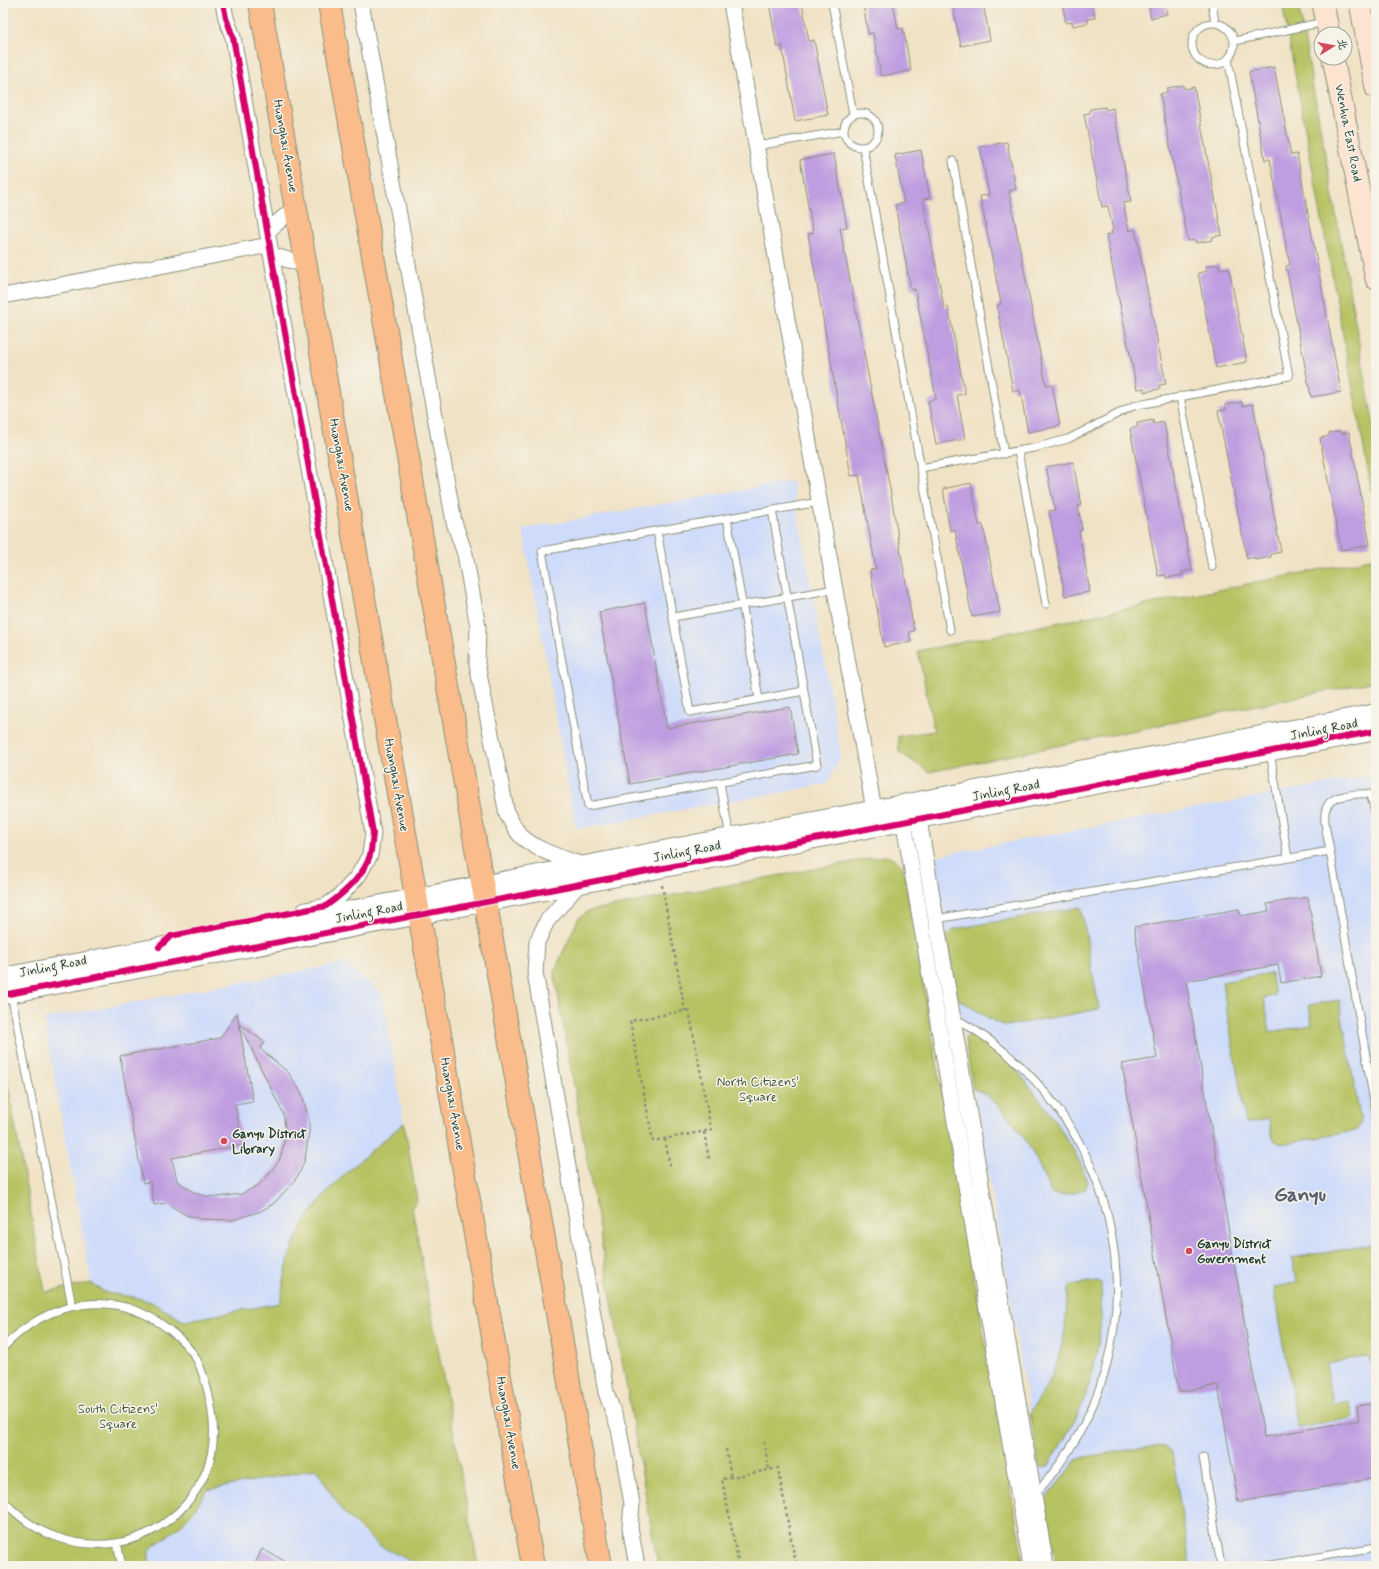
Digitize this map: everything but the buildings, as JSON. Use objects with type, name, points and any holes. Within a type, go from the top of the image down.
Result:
[{"type":"main road","name":"Huanghai Avenue","points":[[260,3],[533,1566]]},
{"type":"main road","points":[[329,3],[601,1566]]},
{"type":"main road","points":[[1366,6],[1373,52],[1376,88]]},
{"type":"main road","name":"Wenhua East Road","points":[[1335,66],[1376,279]]},
{"type":"street","points":[[159,947],[171,936],[326,906],[340,896],[358,876],[370,855],[373,833],[233,38],[226,18],[223,3]]},
{"type":"street","points":[[361,3],[454,522],[465,554],[477,619],[477,664],[507,814],[520,835],[530,843],[546,852],[583,865]]},
{"type":"street","points":[[731,3],[874,810]]},
{"type":"street","points":[[269,244],[296,207]]},
{"type":"street","points":[[3,296],[269,244],[306,265]]},
{"type":"street","name":"Jinling Road","points":[[484,893],[579,884],[659,869],[910,812],[1376,713]]},
{"type":"street","name":"Jinling Road","points":[[7,994],[484,893],[583,865],[874,810],[910,812],[1270,752],[1376,731]]},
{"type":"street","points":[[910,812],[936,919],[1046,1566]]},
{"type":"street","points":[[910,812],[1030,1566]]},
{"type":"street","points":[[579,884],[547,921],[537,942],[535,972],[604,1384],[619,1429],[632,1504],[630,1527],[637,1566]]},
{"type":"street","name":"Jinling Road","points":[[3,977],[159,947],[418,906]]},
{"type":"lane","points":[[832,3],[853,114]]},
{"type":"lane","points":[[1212,3],[1215,23]]},
{"type":"lane","points":[[1235,41],[1326,20]]},
{"type":"lane","points":[[1207,23],[1215,23],[1223,25],[1229,29],[1235,41],[1232,54],[1228,60],[1215,66],[1201,62],[1195,56],[1192,49],[1192,40],[1200,27],[1207,23]]},
{"type":"lane","points":[[920,468],[1004,454],[1068,438],[1134,406],[1289,376],[1228,60]]},
{"type":"lane","points":[[865,113],[872,116],[878,128],[874,140],[869,145],[863,147],[850,143],[844,131],[848,118],[853,114],[865,113]]},
{"type":"lane","points":[[756,146],[844,131]]},
{"type":"lane","points":[[863,147],[950,630]]},
{"type":"lane","points":[[953,161],[1004,454]]},
{"type":"lane","points":[[1180,396],[1212,567]]},
{"type":"lane","points":[[1018,451],[1046,604]]},
{"type":"lane","points":[[772,510],[818,765],[588,806],[542,551],[657,531],[727,518],[772,510],[819,502]]},
{"type":"lane","points":[[727,518],[759,700]]},
{"type":"lane","points":[[657,531],[690,712],[804,691]]},
{"type":"lane","points":[[673,617],[835,589]]},
{"type":"lane","points":[[1270,752],[1288,858]]},
{"type":"lane","points":[[720,782],[730,837]]},
{"type":"lane","points":[[1376,819],[1373,802],[1369,794],[1359,793],[1334,798],[1326,804],[1324,815],[1376,1114]]},
{"type":"lane","points":[[936,919],[1330,850]]},
{"type":"lane","points":[[7,994],[72,1306]]},
{"type":"lane","points":[[952,1017],[989,1038],[1009,1055],[1028,1072],[1062,1112],[1082,1146],[1098,1182],[1112,1234],[1115,1260],[1116,1306],[1112,1339],[1106,1365],[1093,1403],[1076,1439],[1060,1463],[1034,1494]]},
{"type":"lane","points":[[3,1348],[28,1325],[49,1314],[72,1306],[94,1304],[130,1309],[151,1318],[174,1333],[196,1358],[206,1380],[215,1426],[212,1455],[207,1471],[190,1499],[167,1522],[138,1537],[117,1543],[90,1544],[58,1538],[41,1532],[26,1522],[3,1500]]},
{"type":"lane","points":[[1203,1457],[1222,1566]]},
{"type":"lane","points":[[117,1543],[122,1566]]},
{"type":"lane","points":[[1265,1566],[1376,1547]]},
{"type":"path","points":[[659,869],[685,1011]]},
{"type":"path","points":[[688,1010],[711,1130],[704,1132],[653,1141],[630,1021],[688,1010]]},
{"type":"path","points":[[704,1132],[709,1159]]},
{"type":"path","points":[[665,1139],[670,1166]]},
{"type":"path","points":[[764,1442],[769,1470]]},
{"type":"path","points":[[726,1449],[731,1477]]},
{"type":"path","points":[[739,1566],[722,1479],[778,1468],[796,1566]]},
{"type":"shaded area","points":[[792,481],[841,755],[827,784],[576,829],[523,529]]},
{"type":"shaded area","name":"Ganyu District Government","points":[[1376,775],[1376,1566],[1056,1566],[934,859],[940,855]]},
{"type":"shaded area","name":"Ganyu District Library","points":[[345,963],[383,995],[404,1123],[338,1180],[289,1257],[280,1303],[184,1321],[134,1297],[106,1293],[91,1283],[44,1019]]},
{"type":"shaded area","points":[[316,1469],[343,1512],[360,1530],[378,1545],[421,1566],[149,1566],[149,1551],[152,1547],[180,1527],[193,1513],[207,1490]]},
{"type":"green space","points":[[1282,3],[1298,3],[1376,438],[1376,514]]},
{"type":"green space","points":[[1376,558],[1376,681],[929,772],[899,752],[898,736],[934,731],[918,651]]},
{"type":"green space","name":"North Citizens' Square","points":[[884,856],[895,860],[903,868],[1024,1566],[658,1566],[554,972],[578,919],[588,911]]},
{"type":"green space","points":[[1081,907],[1099,1009],[1006,1026],[995,1022],[958,999],[947,936],[954,929]]},
{"type":"green space","points":[[1271,973],[1275,996],[1264,998],[1270,1032],[1312,1025],[1309,1005],[1339,1000],[1361,1122],[1356,1131],[1281,1144],[1272,1139],[1269,1119],[1246,1123],[1222,982]]},
{"type":"green space","points":[[975,1034],[998,1050],[1013,1065],[1056,1122],[1070,1144],[1080,1164],[1086,1179],[1085,1189],[1068,1194],[1059,1195],[1051,1193],[1035,1157],[1016,1126],[989,1098],[973,1089],[965,1039],[969,1035]]},
{"type":"green space","name":"South Citizens' Square","points":[[3,1058],[45,1292],[91,1283],[106,1293],[134,1297],[151,1302],[184,1321],[280,1303],[289,1258],[297,1237],[308,1217],[321,1199],[336,1183],[404,1123],[417,1200],[412,1207],[478,1566],[421,1566],[378,1545],[343,1512],[316,1469],[207,1490],[189,1516],[170,1534],[152,1547],[149,1552],[149,1566],[3,1566]]},
{"type":"green space","points":[[1376,1244],[1376,1375],[1373,1375],[1369,1356],[1326,1363],[1333,1404],[1350,1401],[1353,1418],[1298,1428],[1274,1287],[1296,1283],[1292,1258]]},
{"type":"green space","points":[[1097,1281],[1101,1283],[1101,1312],[1099,1341],[1090,1383],[1073,1424],[1048,1467],[1043,1468],[1039,1465],[1030,1413],[1048,1384],[1057,1363],[1065,1330],[1068,1291],[1071,1285]]},
{"type":"green space","points":[[1158,1445],[1165,1447],[1172,1453],[1190,1566],[1056,1566],[1045,1500],[1076,1460],[1085,1457]]},
{"type":"cycle path","points":[[159,947],[171,936],[326,906],[346,890],[363,870],[370,855],[373,833],[233,37],[226,18],[223,3]]},
{"type":"cycle path","points":[[3,995],[1376,731]]},
{"type":"place","name":"Ganyu District Library","points":[[224,1141]]},
{"type":"place","name":"Ganyu District Government","points":[[1189,1251]]},
{"type":"district","name":"Ganyu","points":[[1300,1195]]}]
